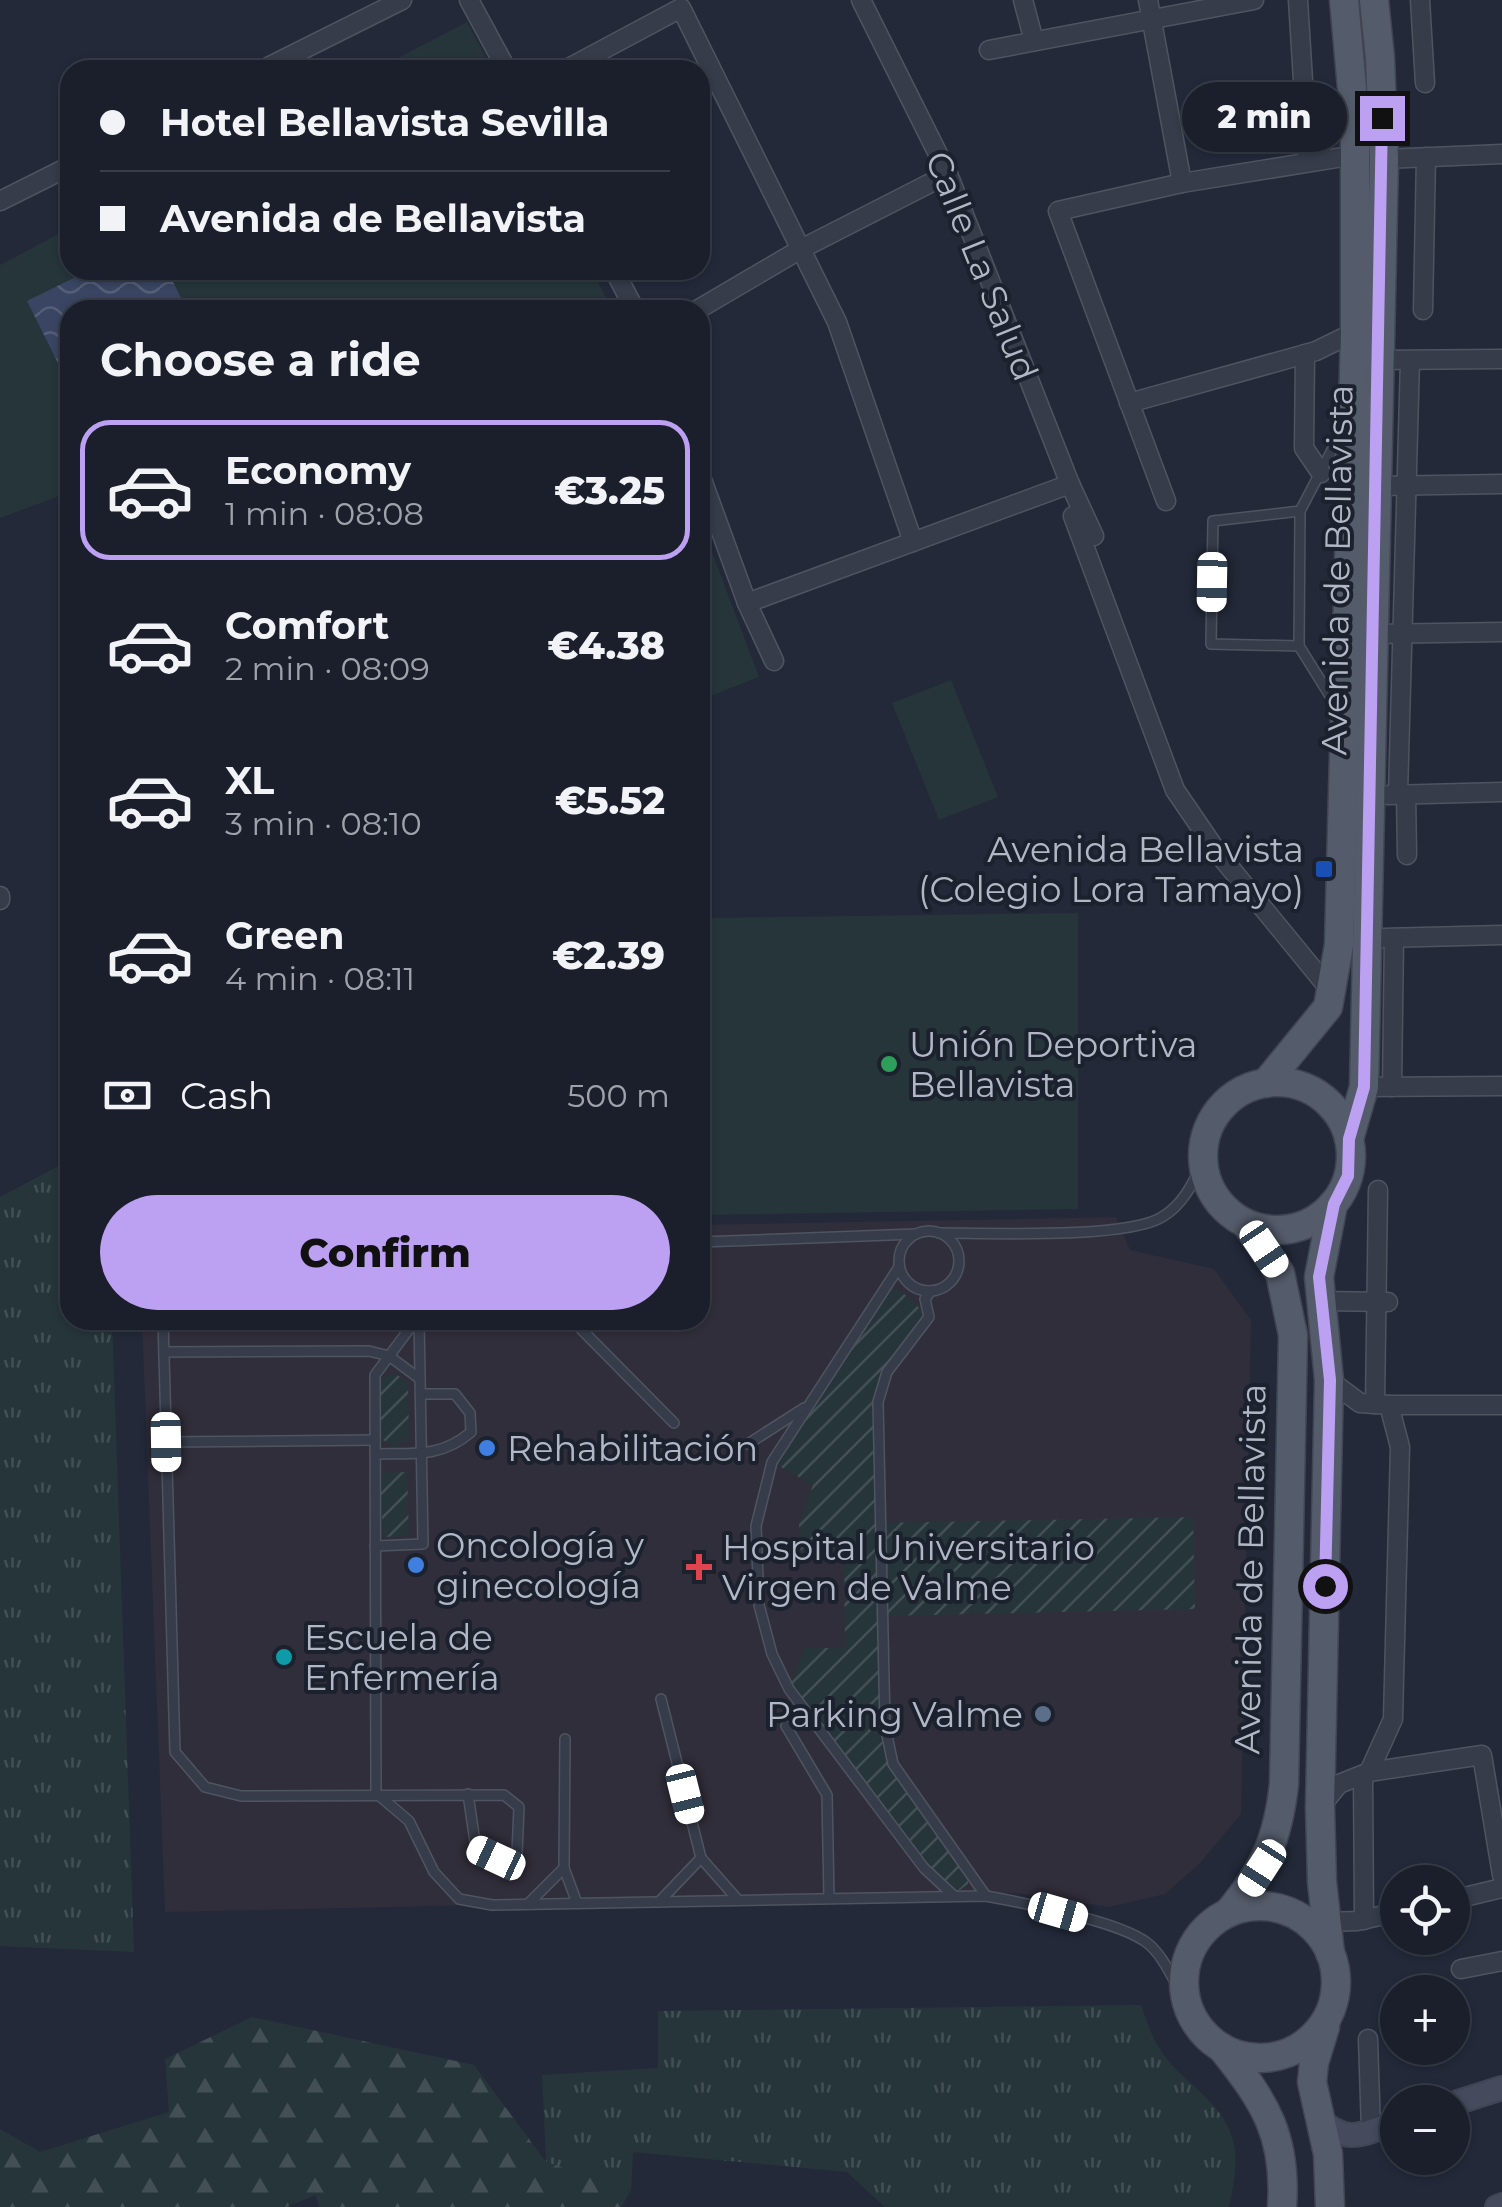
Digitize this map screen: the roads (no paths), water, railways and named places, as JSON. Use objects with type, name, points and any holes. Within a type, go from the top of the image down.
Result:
[{"type":"main road","name":"Avenida de Bellavista","points":[[1266,1082],[1328,1008],[1339,946],[1355,155],[1344,0]]},
{"type":"main road","name":"Avenida de Bellavista","points":[[1349,1139],[1364,1087],[1365,939],[1392,794],[1372,634],[1384,158],[1374,0]]},
{"type":"main road","points":[[1330,2207],[1328,2154],[1314,2098],[1314,2063],[1335,1996],[1336,1976],[1322,1882],[1320,1807],[1330,1380],[1319,1277],[1334,1204],[1348,1176],[1349,1139],[1333,1108],[1314,1092],[1291,1083],[1266,1082],[1239,1092],[1217,1112],[1206,1132],[1202,1162],[1214,1196],[1225,1209],[1247,1225],[1276,1230],[1316,1219],[1334,1204]]},
{"type":"main road","name":"Avenida de Bellavista","points":[[1229,1912],[1248,1889],[1274,1843],[1284,1784],[1293,1336],[1280,1273],[1247,1225]]},
{"type":"main road","points":[[1282,2207],[1281,2156],[1271,2120],[1255,2090],[1222,2048],[1195,2023],[1183,1980],[1188,1956],[1198,1936],[1229,1912],[1253,1906],[1290,1912],[1314,1929],[1330,1952]]},
{"type":"main road","points":[[1222,2048],[1261,2058],[1284,2054],[1302,2046],[1330,2012]]},
{"type":"street","points":[[282,60],[402,0]]},
{"type":"street","points":[[469,0],[501,60]]},
{"type":"street","name":"Calle La Salud","points":[[861,0],[948,174],[1066,486],[1174,790],[1218,853],[1331,991]]},
{"type":"street","points":[[1023,0],[1034,41]]},
{"type":"street","points":[[1148,0],[1182,183]]},
{"type":"street","points":[[988,50],[1254,0]]},
{"type":"street","points":[[1298,0],[1308,161]]},
{"type":"street","points":[[1420,0],[1424,83]]},
{"type":"street","points":[[584,60],[681,8],[707,60]]},
{"type":"street","points":[[710,66],[837,322],[913,542]]},
{"type":"street","points":[[1384,158],[1502,154]]},
{"type":"street","points":[[1166,501],[1058,212],[1182,183],[1355,155]]},
{"type":"street","points":[[1424,310],[1426,157]]},
{"type":"street","points":[[0,201],[60,171]]},
{"type":"street","points":[[710,303],[801,249],[948,174]]},
{"type":"street","points":[[1130,403],[1305,354],[1354,332]]},
{"type":"street","points":[[1305,354],[1304,448],[1321,473]]},
{"type":"street","points":[[1378,360],[1502,359]]},
{"type":"street","name":"Avenida de Bellavista","points":[[1392,794],[1402,634],[1410,360]]},
{"type":"street","points":[[1376,486],[1502,484]]},
{"type":"street","points":[[748,603],[1066,486]]},
{"type":"street","name":"Calle La Salud","points":[[1066,486],[1094,536]]},
{"type":"street","points":[[710,501],[774,662]]},
{"type":"street","points":[[1372,634],[1502,632]]},
{"type":"street","points":[[1407,856],[1392,794],[1502,792]]},
{"type":"street","points":[[1365,939],[1502,935]]},
{"type":"street","points":[[1392,1087],[1394,938]]},
{"type":"street","points":[[1364,1087],[1502,1086]]},
{"type":"street","points":[[1364,1920],[1366,1774],[1393,1719],[1400,1446],[1382,1405],[1378,1190]]},
{"type":"street","points":[[1322,1301],[1382,1301]]},
{"type":"street","points":[[1330,1380],[1360,1403],[1502,1405]]},
{"type":"street","points":[[1320,1807],[1338,1784],[1366,1774],[1482,1755],[1502,1875]]},
{"type":"street","points":[[1470,1896],[1502,1888]]},
{"type":"street","points":[[1327,1922],[1380,1916]]},
{"type":"street","points":[[1462,1969],[1502,1962]]},
{"type":"street","points":[[1368,2039],[1371,2131]]},
{"type":"street","points":[[1470,2098],[1502,2088]]},
{"type":"street","points":[[1320,2119],[1341,2136],[1380,2128]]},
{"type":"lane","points":[[1345,724],[1299,646],[1300,511],[1352,411]]},
{"type":"lane","points":[[1299,646],[1211,644],[1213,521],[1300,511]]},
{"type":"lane","points":[[710,1242],[1132,1226],[1160,1219],[1180,1202],[1202,1162]]},
{"type":"lane","points":[[939,1233],[954,1246],[958,1265],[949,1282],[931,1290],[925,1299],[929,1317],[887,1372],[878,1402],[885,1726],[893,1764],[986,1896]]},
{"type":"lane","points":[[916,1234],[902,1248],[900,1267],[772,1462],[756,1526],[759,1604],[772,1654],[789,1690],[924,1868],[954,1895]]},
{"type":"lane","points":[[900,1267],[915,1287],[931,1290]]},
{"type":"lane","points":[[164,1330],[175,1752],[205,1787],[241,1796],[376,1793],[468,1794],[504,1795],[519,1807],[518,1854],[496,1858],[476,1849],[468,1794]]},
{"type":"lane","points":[[410,1330],[374,1375],[376,1793],[409,1821],[434,1872],[460,1898],[492,1904],[528,1904],[986,1896],[1126,1931],[1156,1952],[1186,2001]]},
{"type":"lane","points":[[375,1546],[423,1544],[418,1330]]},
{"type":"lane","points":[[582,1330],[674,1422]]},
{"type":"lane","points":[[164,1352],[369,1351],[390,1356],[420,1379]]},
{"type":"lane","points":[[375,1454],[453,1448],[470,1432],[470,1413],[455,1394],[420,1394]]},
{"type":"lane","points":[[748,1444],[806,1406]]},
{"type":"lane","points":[[166,1442],[375,1440]]},
{"type":"lane","points":[[661,1699],[701,1858],[738,1900]]},
{"type":"lane","points":[[786,1726],[828,1795],[829,1898]]},
{"type":"lane","points":[[565,1740],[564,1868],[577,1903]]},
{"type":"lane","points":[[658,1902],[701,1858]]},
{"type":"lane","points":[[528,1904],[564,1868]]},
{"type":"water","points":[[70,280],[172,280],[182,300],[60,300],[60,367],[27,301]]},
{"type":"place","name":"Avenida Bellavista (Colegio Lora Tamayo)","points":[[1324,869]]},
{"type":"place","name":"Unión Deportiva Bellavista","points":[[889,1064]]},
{"type":"place","name":"Rehabilitación","points":[[487,1448]]},
{"type":"place","name":"Oncología y ginecología","points":[[416,1565]]},
{"type":"place","name":"Hospital Universitario Virgen de Valme","points":[[699,1567]]},
{"type":"place","name":"Escuela de Enfermería","points":[[284,1657]]},
{"type":"place","name":"Parking Valme","points":[[1043,1714]]}]
